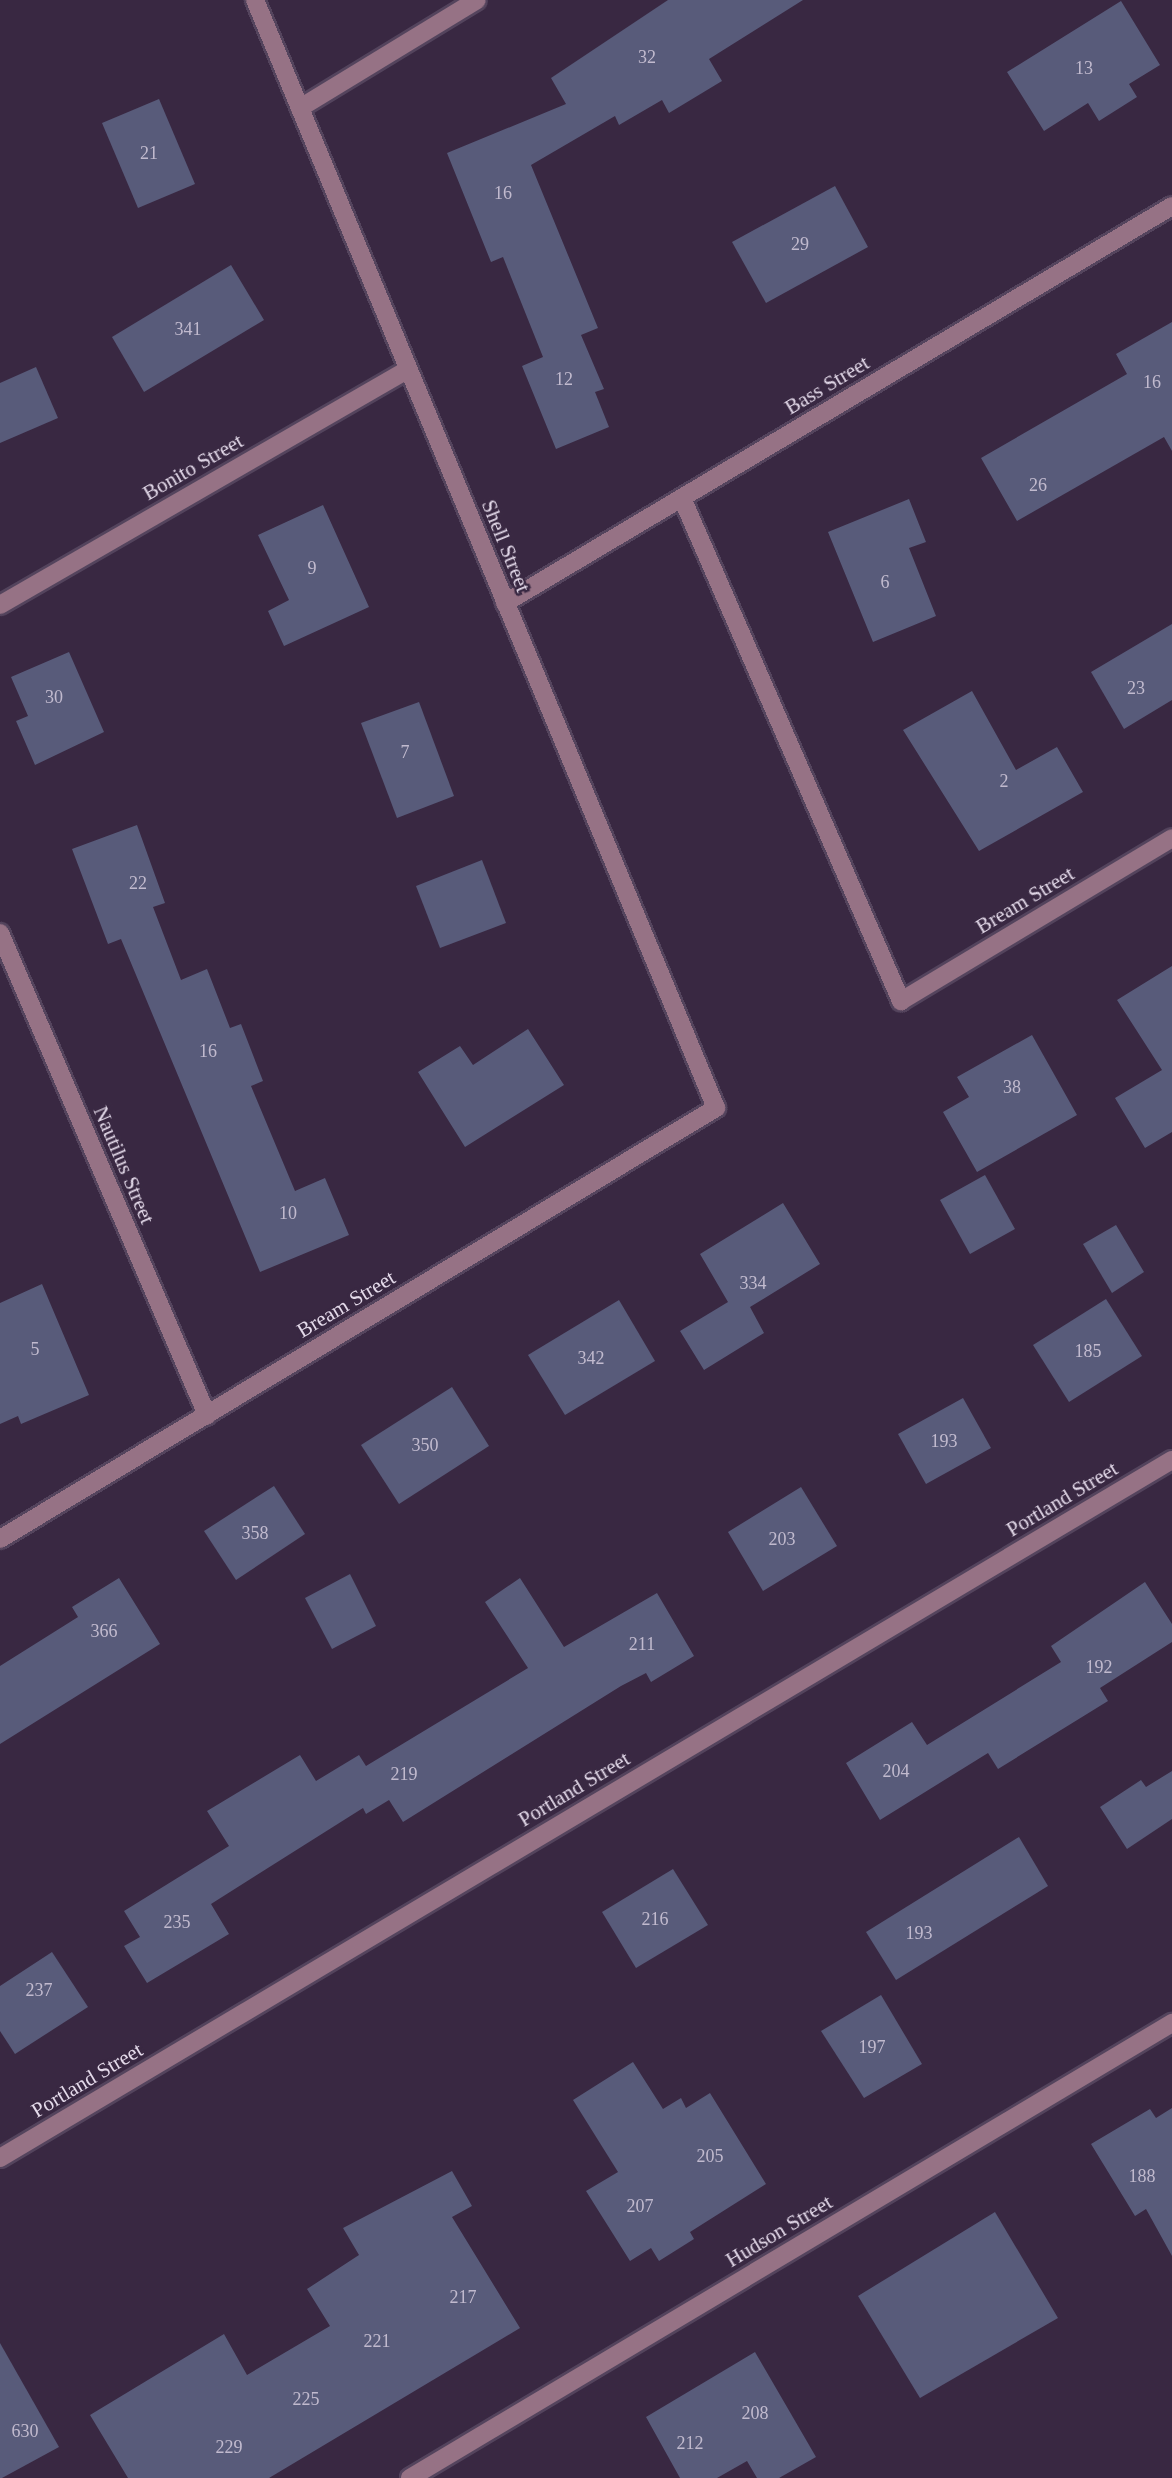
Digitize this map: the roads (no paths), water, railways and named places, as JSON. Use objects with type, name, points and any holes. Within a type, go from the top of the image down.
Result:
[{"type":"street","name":"Shell Street","points":[[255,0],[716,1108]]},
{"type":"street","points":[[300,108],[477,0]]},
{"type":"street","name":"Bass Street","points":[[505,603],[1172,206]]},
{"type":"street","name":"Bonito Street","points":[[0,605],[408,369]]},
{"type":"street","name":"Bream Street","points":[[682,498],[901,1001],[1172,838]]},
{"type":"street","name":"Nautilus Street","points":[[0,933],[207,1415]]},
{"type":"street","name":"Bream Street","points":[[0,1539],[716,1108]]},
{"type":"street","name":"Portland Street","points":[[0,2158],[1172,1460]]},
{"type":"street","name":"Hudson Street","points":[[410,2478],[1172,2023]]}]
